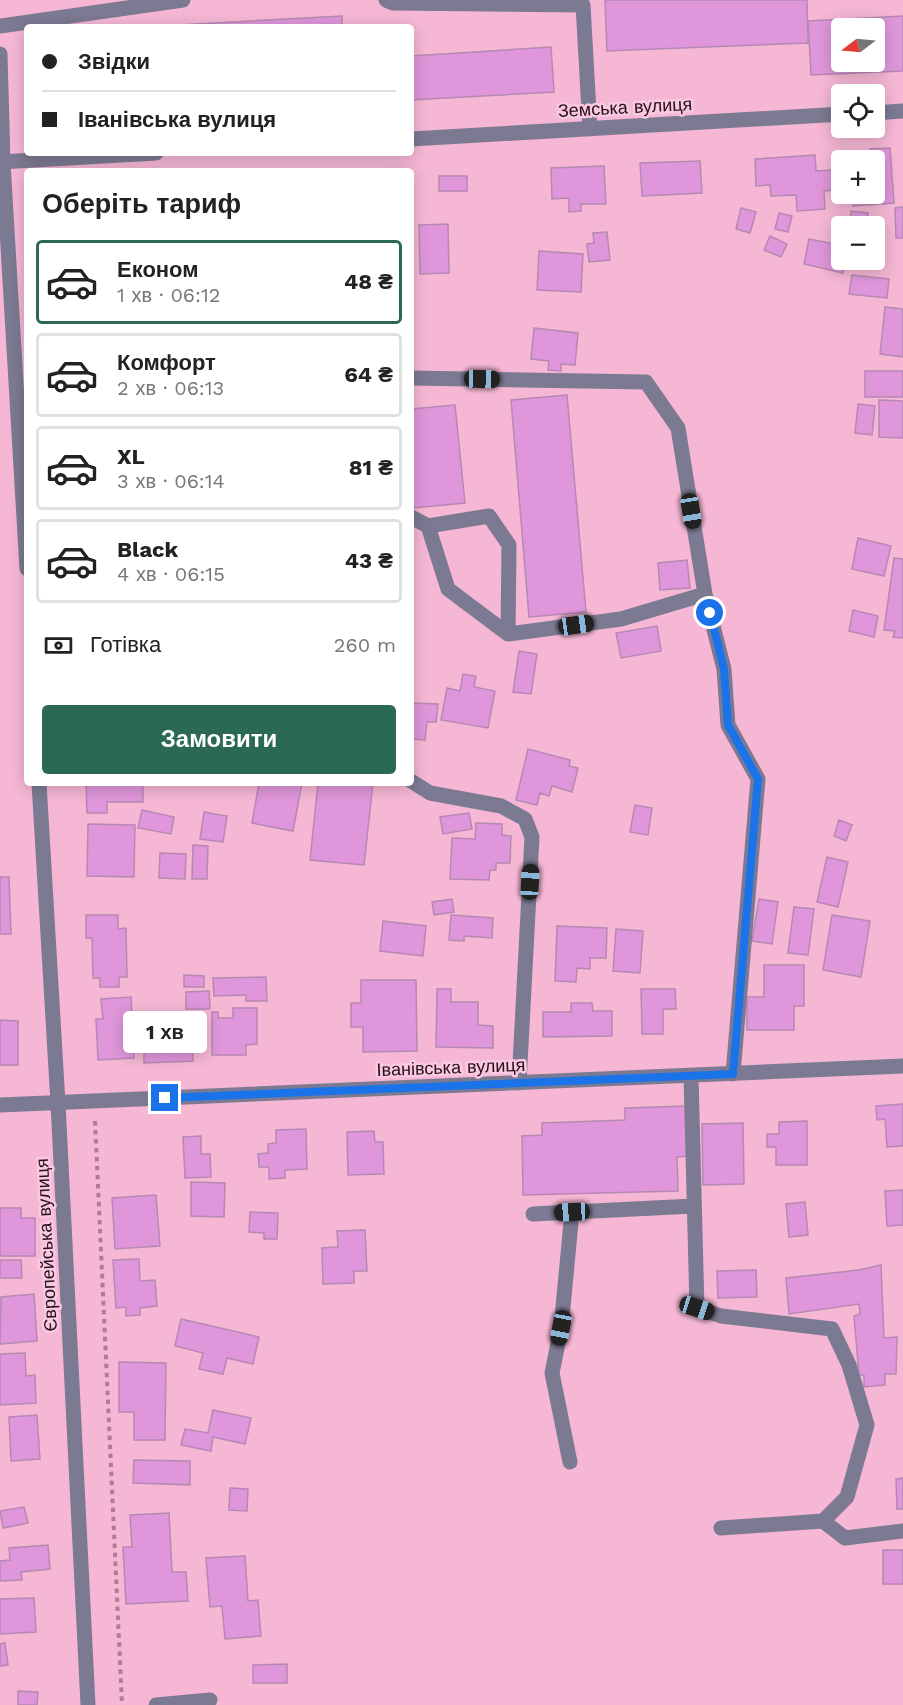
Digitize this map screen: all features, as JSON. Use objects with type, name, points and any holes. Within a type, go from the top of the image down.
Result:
[{"type":"street","points":[[0,26],[183,0]]},
{"type":"street","points":[[386,0],[393,3],[583,3],[591,129]]},
{"type":"street","points":[[0,54],[1,162],[22,389],[24,458]]},
{"type":"street","points":[[885,112],[903,111]]},
{"type":"street","name":"Земська вулиця","points":[[414,139],[831,115]]},
{"type":"street","points":[[1,162],[104,156]]},
{"type":"street","points":[[414,378],[646,382],[678,428],[705,594],[724,669],[728,725],[758,779],[733,1074]]},
{"type":"street","points":[[414,519],[428,526],[489,516],[509,545],[508,634]]},
{"type":"street","points":[[428,526],[448,589],[508,634],[621,619],[705,594]]},
{"type":"street","points":[[414,783],[430,793],[501,806],[525,819],[532,837],[519,1083]]},
{"type":"street","name":"Європейська вулиця","points":[[39,786],[58,1103],[88,1705]]},
{"type":"street","name":"Іванівська вулиця","points":[[0,1106],[903,1066]]},
{"type":"street","points":[[691,1076],[697,1308],[721,1316],[832,1329],[849,1365],[867,1425],[848,1497],[823,1521],[721,1528]]},
{"type":"street","points":[[532,1214],[694,1206]]},
{"type":"street","points":[[570,1462],[552,1373],[561,1328],[572,1212]]},
{"type":"street","points":[[823,1521],[845,1538],[903,1531]]},
{"type":"street","points":[[156,1705],[210,1700]]},
{"type":"path","points":[[94,1101],[122,1705]]},
{"type":"building","points":[[605,0],[807,0],[808,43],[607,51]]},
{"type":"building","points":[[342,16],[342,24],[196,24]]},
{"type":"building","points":[[903,16],[903,71],[885,72],[885,18],[865,18]]},
{"type":"building","points":[[831,20],[831,72],[880,72],[811,75],[808,21]]},
{"type":"building","points":[[551,47],[554,92],[414,100],[414,56]]},
{"type":"building","points":[[890,148],[894,203],[885,204],[885,150],[870,149]]},
{"type":"building","points":[[815,155],[816,171],[831,170],[831,190],[824,191],[825,209],[797,211],[796,195],[771,196],[770,185],[756,186],[755,159]]},
{"type":"building","points":[[700,161],[702,193],[642,196],[640,163]]},
{"type":"building","points":[[604,166],[606,204],[581,204],[581,211],[569,212],[569,198],[552,199],[551,168]]},
{"type":"building","points":[[439,176],[467,176],[467,191],[439,191]]},
{"type":"building","points":[[853,204],[880,204],[853,206]]},
{"type":"building","points":[[903,207],[903,238],[896,238],[895,208]]},
{"type":"building","points":[[741,208],[756,212],[750,233],[736,229]]},
{"type":"building","points":[[851,211],[868,213],[868,216],[851,216]]},
{"type":"building","points":[[779,213],[792,216],[788,232],[775,229]]},
{"type":"building","points":[[448,224],[449,273],[420,274],[419,225]]},
{"type":"building","points":[[607,232],[610,260],[589,262],[587,244],[594,243],[593,233]]},
{"type":"building","points":[[770,236],[787,244],[781,257],[764,250]]},
{"type":"building","points":[[809,239],[831,243],[831,270],[844,270],[843,273],[804,264]]},
{"type":"building","points":[[539,251],[583,254],[581,292],[537,290]]},
{"type":"building","points":[[852,275],[889,279],[887,298],[849,294]]},
{"type":"building","points":[[885,307],[903,309],[903,357],[880,354]]},
{"type":"building","points":[[534,328],[578,333],[575,365],[561,364],[561,371],[548,370],[549,361],[531,359]]},
{"type":"building","points":[[865,371],[903,371],[903,397],[865,397]]},
{"type":"building","points":[[567,395],[586,612],[529,617],[511,400]]},
{"type":"building","points":[[879,400],[903,401],[903,438],[879,437]]},
{"type":"building","points":[[858,404],[875,406],[872,435],[855,433]]},
{"type":"building","points":[[455,405],[465,503],[414,508],[414,409]]},
{"type":"building","points":[[858,538],[891,546],[884,576],[852,569]]},
{"type":"building","points":[[894,558],[903,559],[903,638],[893,637],[895,631],[884,630]]},
{"type":"building","points":[[687,560],[690,588],[660,590],[658,563]]},
{"type":"building","points":[[853,610],[878,616],[874,637],[849,631]]},
{"type":"building","points":[[657,626],[661,651],[621,658],[616,633]]},
{"type":"building","points":[[519,651],[537,654],[531,694],[513,692]]},
{"type":"building","points":[[463,674],[476,676],[474,687],[495,691],[488,728],[441,720],[447,688],[460,691]]},
{"type":"building","points":[[414,703],[438,704],[436,722],[427,722],[425,740],[414,739]]},
{"type":"building","points":[[528,749],[570,760],[569,766],[578,768],[572,792],[552,786],[549,796],[540,793],[537,805],[516,800]]},
{"type":"building","points":[[86,786],[143,786],[143,802],[107,802],[107,813],[87,813]]},
{"type":"building","points":[[258,786],[301,786],[293,831],[252,823]]},
{"type":"building","points":[[318,786],[373,786],[364,865],[310,860]]},
{"type":"building","points":[[635,805],[652,808],[648,835],[630,832]]},
{"type":"building","points":[[142,810],[174,817],[171,834],[138,828]]},
{"type":"building","points":[[204,812],[227,816],[223,842],[200,839]]},
{"type":"building","points":[[469,813],[472,829],[443,834],[440,817]]},
{"type":"building","points":[[839,820],[852,825],[846,841],[834,836]]},
{"type":"building","points":[[476,823],[502,824],[502,835],[511,836],[510,863],[496,863],[496,870],[490,870],[489,880],[450,879],[452,838],[475,839]]},
{"type":"building","points":[[88,824],[135,825],[134,877],[87,876]]},
{"type":"building","points":[[193,845],[208,846],[207,879],[192,879]]},
{"type":"building","points":[[160,853],[186,854],[185,879],[159,878]]},
{"type":"building","points":[[827,857],[848,862],[838,907],[817,902]]},
{"type":"building","points":[[0,877],[9,877],[11,934],[0,934]]},
{"type":"building","points":[[452,899],[454,912],[434,915],[432,902]]},
{"type":"building","points":[[759,899],[778,902],[772,944],[752,941]]},
{"type":"building","points":[[794,907],[814,909],[808,955],[788,953]]},
{"type":"building","points":[[86,915],[118,915],[118,929],[126,928],[127,977],[119,977],[119,987],[100,987],[100,978],[93,978],[92,938],[86,938]]},
{"type":"building","points":[[451,915],[493,918],[492,938],[464,936],[464,941],[449,940]]},
{"type":"building","points":[[832,915],[870,921],[861,977],[823,970]]},
{"type":"building","points":[[383,921],[426,926],[423,956],[380,951]]},
{"type":"building","points":[[557,926],[607,928],[606,958],[590,958],[590,969],[577,968],[576,982],[555,981]]},
{"type":"building","points":[[616,929],[643,931],[640,973],[613,971]]},
{"type":"building","points":[[764,965],[804,965],[804,1006],[794,1006],[794,1030],[747,1030],[747,997],[764,997]]},
{"type":"building","points":[[184,975],[204,976],[204,987],[184,987]]},
{"type":"building","points":[[266,977],[267,1001],[246,1001],[246,995],[214,996],[213,978]]},
{"type":"building","points":[[361,980],[416,980],[417,1051],[363,1052],[363,1027],[351,1027],[351,1003],[361,1003]]},
{"type":"building","points":[[437,989],[451,989],[451,1002],[478,1002],[478,1025],[493,1026],[493,1048],[436,1047]]},
{"type":"building","points":[[641,989],[675,989],[676,1009],[663,1009],[663,1034],[642,1034]]},
{"type":"building","points":[[209,991],[210,1009],[186,1009],[186,992]]},
{"type":"building","points":[[131,997],[134,1058],[98,1060],[96,1019],[103,1019],[101,999]]},
{"type":"building","points":[[571,1003],[592,1003],[593,1011],[612,1011],[612,1036],[543,1037],[543,1012],[571,1012]]},
{"type":"building","points":[[233,1008],[257,1008],[257,1044],[246,1045],[246,1055],[212,1055],[212,1012],[218,1012],[218,1018],[233,1018]]},
{"type":"building","points":[[0,1020],[18,1021],[18,1065],[0,1065]]},
{"type":"building","points":[[179,1020],[180,1033],[192,1033],[193,1061],[144,1063],[144,1050],[136,1050],[135,1035],[143,1035],[143,1021]]},
{"type":"building","points":[[903,1104],[903,1146],[887,1147],[885,1119],[877,1120],[876,1106]]},
{"type":"building","points":[[687,1106],[688,1156],[677,1157],[678,1191],[523,1195],[522,1136],[542,1135],[542,1123],[625,1120],[625,1108]]},
{"type":"building","points":[[807,1121],[807,1165],[776,1165],[776,1147],[767,1147],[767,1134],[779,1134],[779,1122]]},
{"type":"building","points":[[743,1123],[744,1184],[703,1185],[702,1124]]},
{"type":"building","points":[[306,1129],[307,1169],[285,1170],[285,1178],[269,1179],[269,1167],[259,1167],[258,1154],[268,1153],[268,1144],[276,1143],[276,1130]]},
{"type":"building","points":[[374,1131],[375,1142],[383,1142],[384,1174],[348,1175],[347,1132]]},
{"type":"building","points":[[201,1136],[201,1154],[210,1154],[211,1177],[185,1178],[183,1137]]},
{"type":"building","points":[[191,1182],[225,1183],[224,1217],[191,1216]]},
{"type":"building","points":[[903,1190],[903,1225],[887,1226],[885,1191]]},
{"type":"building","points":[[156,1195],[160,1246],[115,1249],[112,1198]]},
{"type":"building","points":[[805,1202],[808,1235],[789,1237],[786,1204]]},
{"type":"building","points":[[0,1208],[21,1208],[21,1218],[35,1218],[35,1256],[0,1256]]},
{"type":"building","points":[[250,1212],[278,1213],[277,1239],[264,1239],[264,1233],[249,1232]]},
{"type":"building","points":[[365,1230],[367,1271],[354,1271],[354,1283],[323,1284],[322,1248],[338,1247],[337,1231]]},
{"type":"building","points":[[139,1259],[140,1281],[155,1280],[157,1306],[140,1308],[140,1315],[126,1316],[126,1307],[116,1308],[113,1260]]},
{"type":"building","points":[[0,1260],[21,1260],[22,1278],[0,1278]]},
{"type":"building","points":[[881,1265],[884,1338],[897,1337],[896,1374],[885,1374],[885,1385],[864,1387],[864,1375],[859,1375],[854,1316],[860,1314],[859,1304],[789,1314],[786,1278],[859,1270]]},
{"type":"building","points":[[756,1270],[757,1297],[718,1298],[717,1271]]},
{"type":"building","points":[[34,1294],[37,1341],[0,1344],[1,1297]]},
{"type":"building","points":[[181,1319],[259,1337],[253,1364],[227,1358],[223,1374],[199,1369],[203,1353],[175,1346]]},
{"type":"building","points":[[25,1353],[26,1376],[35,1375],[36,1403],[0,1405],[0,1354]]},
{"type":"building","points":[[119,1362],[166,1363],[165,1440],[134,1440],[134,1412],[119,1412]]},
{"type":"building","points":[[213,1410],[251,1418],[245,1444],[213,1437],[211,1451],[181,1445],[185,1429],[208,1433]]},
{"type":"building","points":[[37,1415],[40,1459],[11,1461],[9,1417]]},
{"type":"building","points":[[134,1460],[190,1461],[190,1485],[133,1483]]},
{"type":"building","points":[[903,1478],[903,1509],[897,1509],[896,1479]]},
{"type":"building","points":[[230,1488],[248,1489],[247,1511],[229,1510]]},
{"type":"building","points":[[24,1507],[28,1523],[3,1528],[0,1511]]},
{"type":"building","points":[[169,1513],[172,1572],[186,1572],[188,1601],[126,1604],[123,1547],[132,1547],[130,1515]]},
{"type":"building","points":[[48,1545],[50,1569],[21,1572],[22,1580],[0,1581],[0,1561],[10,1560],[9,1548]]},
{"type":"building","points":[[883,1550],[903,1550],[903,1584],[883,1584]]},
{"type":"building","points":[[245,1556],[248,1601],[258,1600],[261,1636],[225,1639],[222,1606],[210,1607],[206,1558]]},
{"type":"building","points":[[34,1598],[36,1632],[0,1634],[0,1599]]},
{"type":"building","points":[[5,1643],[8,1665],[0,1666],[0,1644]]},
{"type":"building","points":[[287,1664],[287,1683],[253,1683],[253,1665]]},
{"type":"building","points":[[18,1691],[38,1692],[37,1705],[18,1705]]},
{"type":"route","points":[[165,1098],[733,1074],[758,779],[728,725],[724,669],[710,613]]}]
